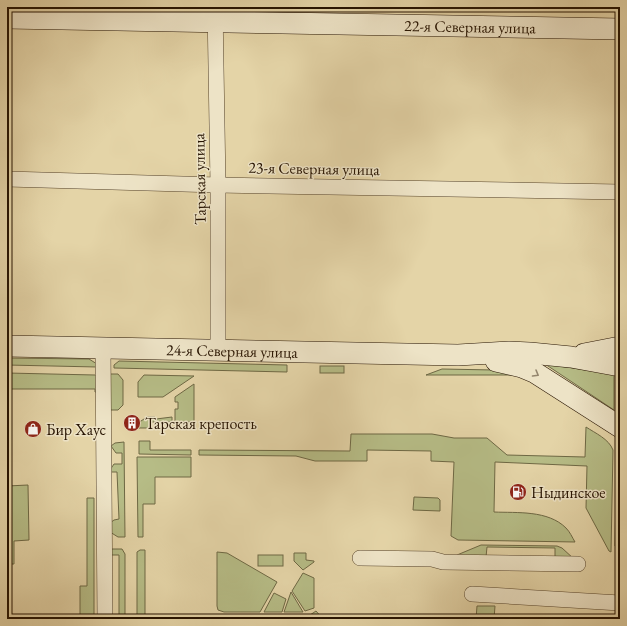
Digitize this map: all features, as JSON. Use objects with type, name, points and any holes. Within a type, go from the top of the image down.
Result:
[{"type":"main road","name":"22-я Северная улица","points":[[7,18],[215,14],[620,29]]},
{"type":"main road","name":"24-я Северная улица","points":[[7,346],[458,355],[516,352],[571,357],[620,366]]},
{"type":"main road","points":[[571,357],[620,347]]},
{"type":"main road","name":"24-я Северная улица","points":[[458,355],[507,363],[534,372],[620,427]]},
{"type":"street","name":"Тарская улица","points":[[215,14],[218,185],[218,350]]},
{"type":"street","name":"23-я Северная улица","points":[[7,179],[218,185],[620,192]]},
{"type":"street","points":[[104,348],[105,619]]},
{"type":"street","points":[[360,558],[432,559],[443,562],[578,564]]},
{"type":"street","points":[[472,594],[620,603]]},
{"type":"green space","points":[[7,358],[89,359],[97,364],[97,367],[7,365]]},
{"type":"green space","points":[[119,361],[287,365],[287,372],[114,368],[114,365]]},
{"type":"green space","points":[[545,364],[614,374],[614,410]]},
{"type":"green space","points":[[320,366],[344,366],[344,373],[320,373]]},
{"type":"green space","points":[[442,369],[494,370],[513,375],[426,375]]},
{"type":"green space","points":[[7,373],[95,375],[98,378],[98,392],[95,392],[95,389],[7,389]]},
{"type":"green space","points":[[110,374],[118,374],[123,380],[123,405],[118,410],[110,410]]},
{"type":"green space","points":[[144,375],[194,376],[163,397],[138,397],[138,382]]},
{"type":"green space","points":[[194,384],[194,422],[175,422],[175,409],[178,409],[178,402],[175,402],[175,397]]},
{"type":"green space","points":[[147,417],[155,417],[156,419],[172,417],[172,422],[150,422],[150,428],[138,428],[138,423]]},
{"type":"green space","points":[[586,427],[605,439],[613,450],[611,552],[609,551],[586,508],[587,466],[495,462],[494,512],[532,514],[550,518],[559,522],[566,528],[575,542],[458,540],[451,536],[454,462],[431,461],[431,451],[367,450],[367,461],[315,461],[296,456],[199,455],[199,450],[350,451],[351,434],[432,434],[454,438],[487,438],[507,455],[585,457]]},
{"type":"green space","points":[[139,441],[150,441],[150,450],[191,450],[191,455],[139,454]]},
{"type":"green space","points":[[124,442],[125,537],[118,537],[110,532],[110,523],[119,519],[117,472],[111,472],[110,470],[114,464],[122,464],[122,453],[116,453],[111,446],[115,443]]},
{"type":"green space","points":[[617,445],[620,449],[620,549],[615,546]]},
{"type":"green space","points":[[137,457],[191,457],[191,477],[155,477],[155,504],[143,504],[143,537],[138,537]]},
{"type":"green space","points":[[28,485],[29,540],[14,541],[14,564],[7,564],[7,486]]},
{"type":"green space","points":[[414,497],[438,498],[440,500],[440,511],[413,510]]},
{"type":"green space","points":[[87,498],[94,498],[94,619],[80,619],[80,586],[87,586]]},
{"type":"green space","points":[[481,545],[557,546],[562,548],[574,559],[555,559],[555,548],[487,547],[486,557],[457,557],[457,555]]},
{"type":"green space","points":[[112,549],[122,549],[125,554],[125,619],[119,619],[119,555],[108,555]]},
{"type":"green space","points":[[140,550],[145,550],[145,619],[137,619],[137,552]]},
{"type":"green space","points":[[217,552],[227,553],[277,582],[260,612],[224,612],[218,610]]},
{"type":"green space","points":[[294,553],[306,553],[306,560],[314,562],[303,570],[294,561]]},
{"type":"green space","points":[[258,555],[283,555],[283,566],[258,566]]},
{"type":"green space","points":[[303,573],[314,578],[314,608],[305,611],[292,591]]},
{"type":"green space","points":[[291,592],[303,612],[284,612]]},
{"type":"green space","points":[[274,593],[286,599],[282,612],[264,612]]},
{"type":"green space","points":[[477,606],[495,606],[494,619],[476,619]]},
{"type":"green space","points":[[316,611],[323,619],[256,619],[256,616],[307,617]]},
{"type":"place","name":"Тарская крепость","points":[[132,423]]},
{"type":"place","name":"Бир Хаус","points":[[33,429]]},
{"type":"place","name":"Ныдинское","points":[[518,492]]}]
